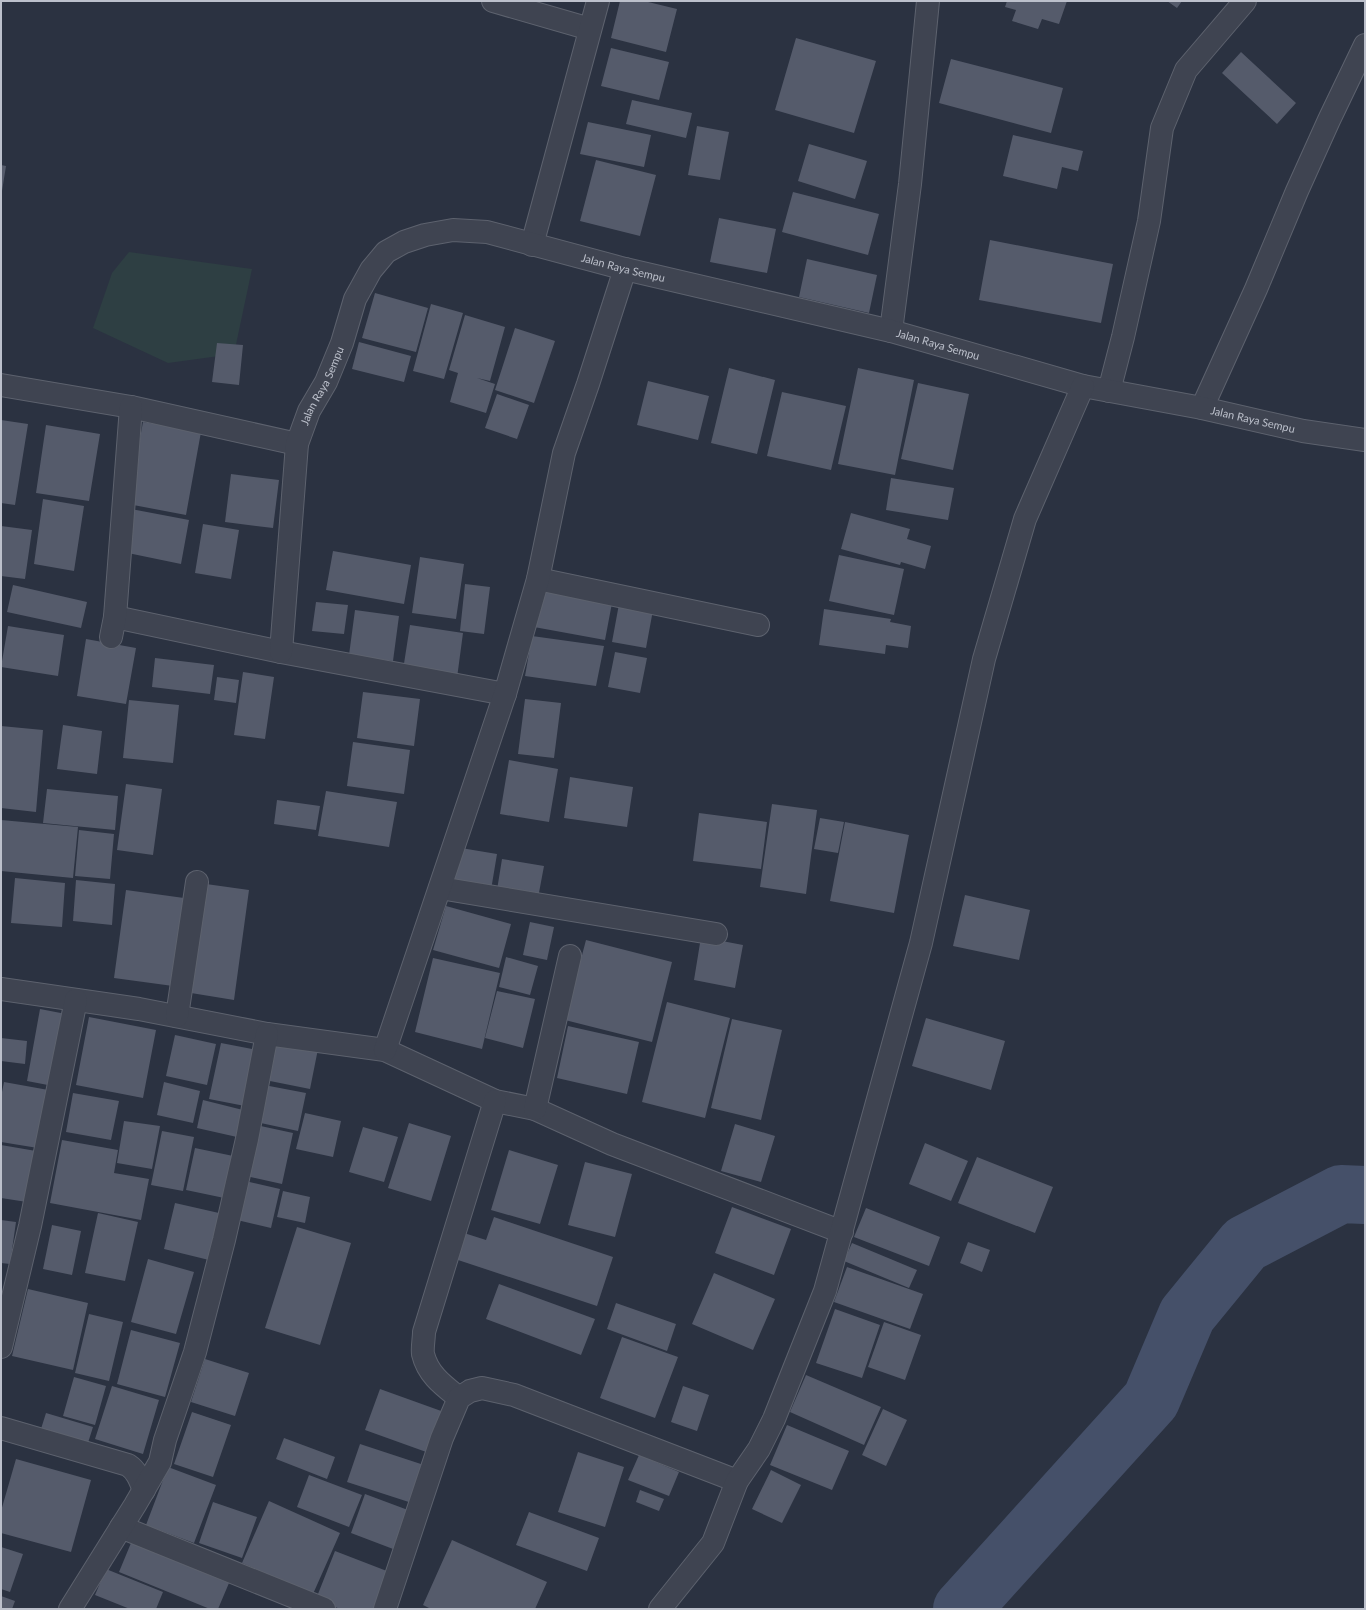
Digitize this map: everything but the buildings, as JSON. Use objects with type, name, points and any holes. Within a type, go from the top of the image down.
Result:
[{"type":"street","points":[[493,1],[590,29]]},
{"type":"street","points":[[532,245],[598,1]]},
{"type":"street","points":[[891,331],[910,184],[928,1]]},
{"type":"street","points":[[1109,391],[1150,221],[1162,128],[1186,70],[1245,1]]},
{"type":"street","points":[[1202,408],[1256,289],[1319,141],[1365,45]]},
{"type":"street","name":"Jalan Raya Sempu","points":[[281,652],[297,444],[309,411],[326,382],[342,343],[355,299],[371,270],[386,252],[411,239],[425,235],[453,230],[487,232],[625,269],[891,331],[1083,386],[1202,408],[1303,431],[1365,440]]},
{"type":"street","points":[[385,1050],[505,694],[538,579],[564,453],[625,269]]},
{"type":"street","points":[[1,385],[131,407],[297,444]]},
{"type":"street","points":[[660,1609],[713,1543],[737,1481],[759,1449],[787,1390],[825,1291],[921,943],[984,659],[1025,519],[1083,386]]},
{"type":"street","points":[[131,407],[113,627],[281,652],[505,694]]},
{"type":"street","points":[[538,579],[758,625]]},
{"type":"street","points":[[177,1016],[197,882]]},
{"type":"street","points":[[440,888],[716,934]]},
{"type":"street","points":[[535,1109],[570,956]]},
{"type":"street","points":[[1,989],[177,1016],[266,1034],[385,1050],[495,1101],[535,1109],[612,1144],[842,1232]]},
{"type":"street","points":[[1,1347],[30,1226],[76,1000]]},
{"type":"street","points":[[70,1609],[160,1462],[165,1440],[195,1352],[224,1240],[247,1139],[266,1034]]},
{"type":"street","points":[[459,1398],[437,1381],[426,1363],[423,1353],[424,1332],[495,1101]]},
{"type":"street","points":[[385,1609],[442,1438],[459,1398],[470,1390],[482,1388],[514,1395],[737,1481]]},
{"type":"street","points":[[1,1428],[128,1465],[138,1475],[144,1490]]},
{"type":"street","points":[[121,1526],[324,1609]]},
{"type":"shaded area","points":[[129,252],[252,269],[234,354],[168,363],[93,328],[112,273]]},
{"type":"waterway","points":[[962,1609],[1151,1400],[1187,1315],[1245,1244],[1341,1194],[1365,1195]]}]
